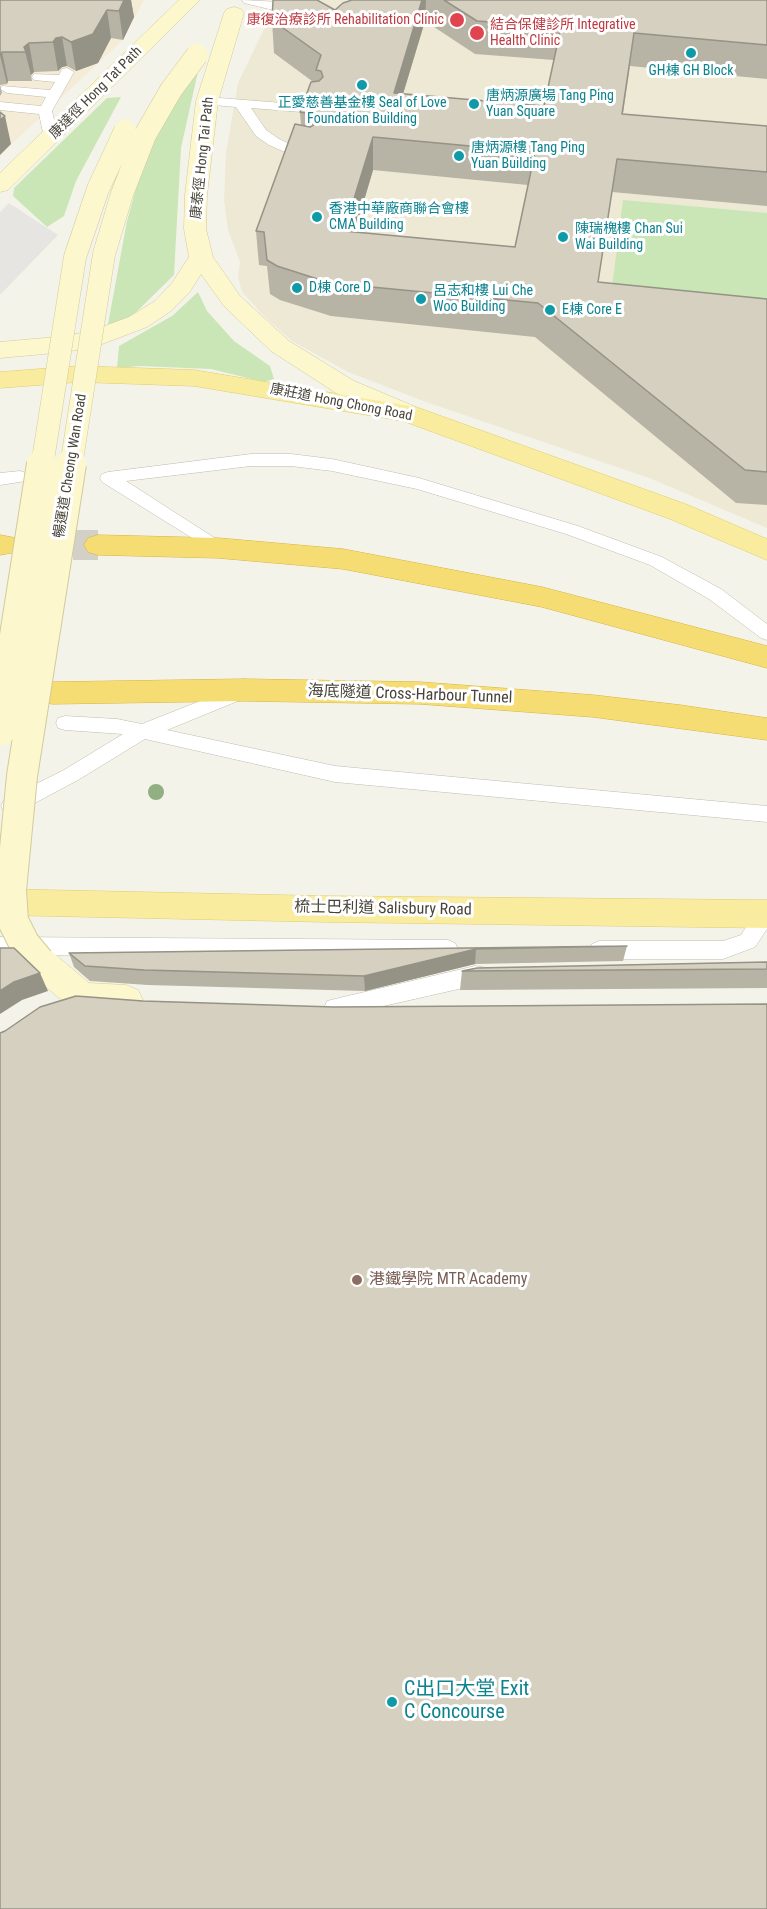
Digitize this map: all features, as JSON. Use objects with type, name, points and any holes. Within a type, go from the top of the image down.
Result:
[{"type":"highway","points":[[98,545],[218,548],[343,559],[519,592],[631,619],[767,657]]},
{"type":"highway","name":"海底隧道 Cross-Harbour Tunnel","points":[[52,693],[343,691],[496,698],[680,716],[767,729]]},
{"type":"main road","name":"康莊道 Hong Chong Road","points":[[0,380],[79,374],[194,378],[407,413],[679,512],[767,550]]},
{"type":"main road","name":"梳士巴利道 Salisbury Road","points":[[0,902],[314,909],[766,914]]},
{"type":"street","name":"康達徑 Hong Tat Path","points":[[0,185],[190,0]]},
{"type":"street","name":"暢運道 Cheong Wan Road","points":[[82,997],[39,961],[24,943],[13,921],[13,859],[22,776],[104,254],[122,194],[145,135],[171,90],[204,0]]},
{"type":"street","name":"暢運道 Cheong Wan Road","points":[[0,731],[75,257],[98,189],[122,135],[186,44],[241,4]]},
{"type":"street","name":"康泰徑 Hong Tai Path","points":[[241,4],[207,101],[196,195],[195,229],[201,257],[232,300],[252,322],[286,351],[345,387],[407,413]]},
{"type":"street","points":[[0,350],[66,344],[97,338],[123,329],[163,306],[182,288],[201,257]]},
{"type":"street","points":[[44,1009],[82,997],[160,1003]]},
{"type":"street","points":[[300,1007],[475,1007]]},
{"type":"lane","points":[[241,4],[291,8],[309,19]]},
{"type":"lane","points":[[39,77],[65,76],[45,111],[51,137]]},
{"type":"lane","points":[[7,89],[55,94]]},
{"type":"lane","points":[[207,101],[315,109]]},
{"type":"lane","points":[[241,104],[261,133],[292,150],[312,154]]},
{"type":"lane","points":[[0,106],[45,111]]},
{"type":"lane","points":[[218,548],[108,478],[251,459],[291,460],[332,465],[419,484],[572,530],[656,561],[715,594],[767,633]]},
{"type":"lane","points":[[0,478],[20,477]]},
{"type":"lane","points":[[2,809],[71,775],[142,732],[244,690]]},
{"type":"lane","points":[[65,723],[117,726],[335,774],[767,814]]},
{"type":"lane","points":[[583,950],[723,950],[748,940],[766,914]]},
{"type":"lane","points":[[0,946],[464,949]]},
{"type":"lane","points":[[708,970],[732,970]]},
{"type":"lane","points":[[334,1008],[475,975],[510,974]]},
{"type":"shaded area","points":[[0,0],[144,0],[123,40],[0,155]]},
{"type":"shaded area","points":[[278,0],[767,0],[767,528],[649,478],[426,402],[348,372],[292,341],[265,317],[242,292],[238,277],[240,262],[228,230],[224,200],[226,153],[238,83]]},
{"type":"shaded area","points":[[9,203],[58,235],[0,295],[0,212]]},
{"type":"green space","points":[[199,67],[181,148],[174,275],[125,323],[108,324],[127,221],[146,153],[182,84]]},
{"type":"green space","points":[[121,97],[76,181],[64,216],[47,227],[13,196],[14,188],[107,98]]},
{"type":"green space","points":[[623,200],[767,213],[767,310],[611,295]]},
{"type":"green space","points":[[198,292],[207,311],[234,341],[270,366],[274,379],[264,382],[211,369],[139,366],[117,368],[119,346],[172,316]]},
{"type":"building","points":[[0,0],[124,0],[119,11],[107,10],[93,34],[71,42],[62,37],[56,38],[53,42],[29,43],[24,47],[26,52],[2,52],[0,55]]},
{"type":"building","points":[[273,0],[317,0],[335,10],[343,3],[352,0],[422,0],[394,93],[544,106],[561,27],[477,21],[444,0],[767,0],[767,45],[634,33],[622,114],[767,126],[767,172],[617,159],[598,282],[767,299],[767,472],[745,470],[538,303],[330,283],[277,266],[267,260],[264,232],[256,231],[295,124],[310,127],[320,121],[316,115],[300,112],[311,82],[319,81],[323,77],[321,71],[316,70],[321,55],[272,20]],"holes":[[[373,137],[535,152],[515,247],[344,231]]]},
{"type":"building","points":[[627,946],[476,949],[364,976],[144,970],[85,966],[69,953]]},
{"type":"building","points":[[0,948],[14,948],[40,973],[14,982],[0,991]]},
{"type":"building","points":[[767,962],[767,969],[462,971],[477,968]]},
{"type":"building","points":[[76,996],[143,1001],[334,1007],[767,1004],[767,1909],[0,1909],[0,1033],[40,1007]]},
{"type":"tunnel","points":[[28,545],[98,545]]},
{"type":"place","name":"康復治療診所 Rehabilitation Clinic","points":[[457,20]]},
{"type":"place","name":"結合保健診所 Integrative Health Clinic","points":[[477,33]]},
{"type":"place","name":"GH棟 GH Block","points":[[691,53]]},
{"type":"place","name":"正愛慈善基金樓 Seal of Love Foundation Building","points":[[362,85]]},
{"type":"place","name":"唐炳源廣場 Tang Ping Yuan Square","points":[[474,104]]},
{"type":"place","name":"唐炳源樓 Tang Ping Yuan Building","points":[[459,156]]},
{"type":"place","name":"香港中華廠商聯合會樓 CMA Building","points":[[317,217]]},
{"type":"place","name":"陳瑞槐樓 Chan Sui Wai Building","points":[[563,237]]},
{"type":"place","name":"D棟 Core D","points":[[297,288]]},
{"type":"place","name":"呂志和樓 Lui Che Woo Building","points":[[421,299]]},
{"type":"place","name":"E棟 Core E","points":[[550,310]]},
{"type":"place","name":"港鐵學院 MTR Academy","points":[[357,1280]]},
{"type":"place","name":"C出口大堂 Exit C Concourse","points":[[392,1702]]}]
